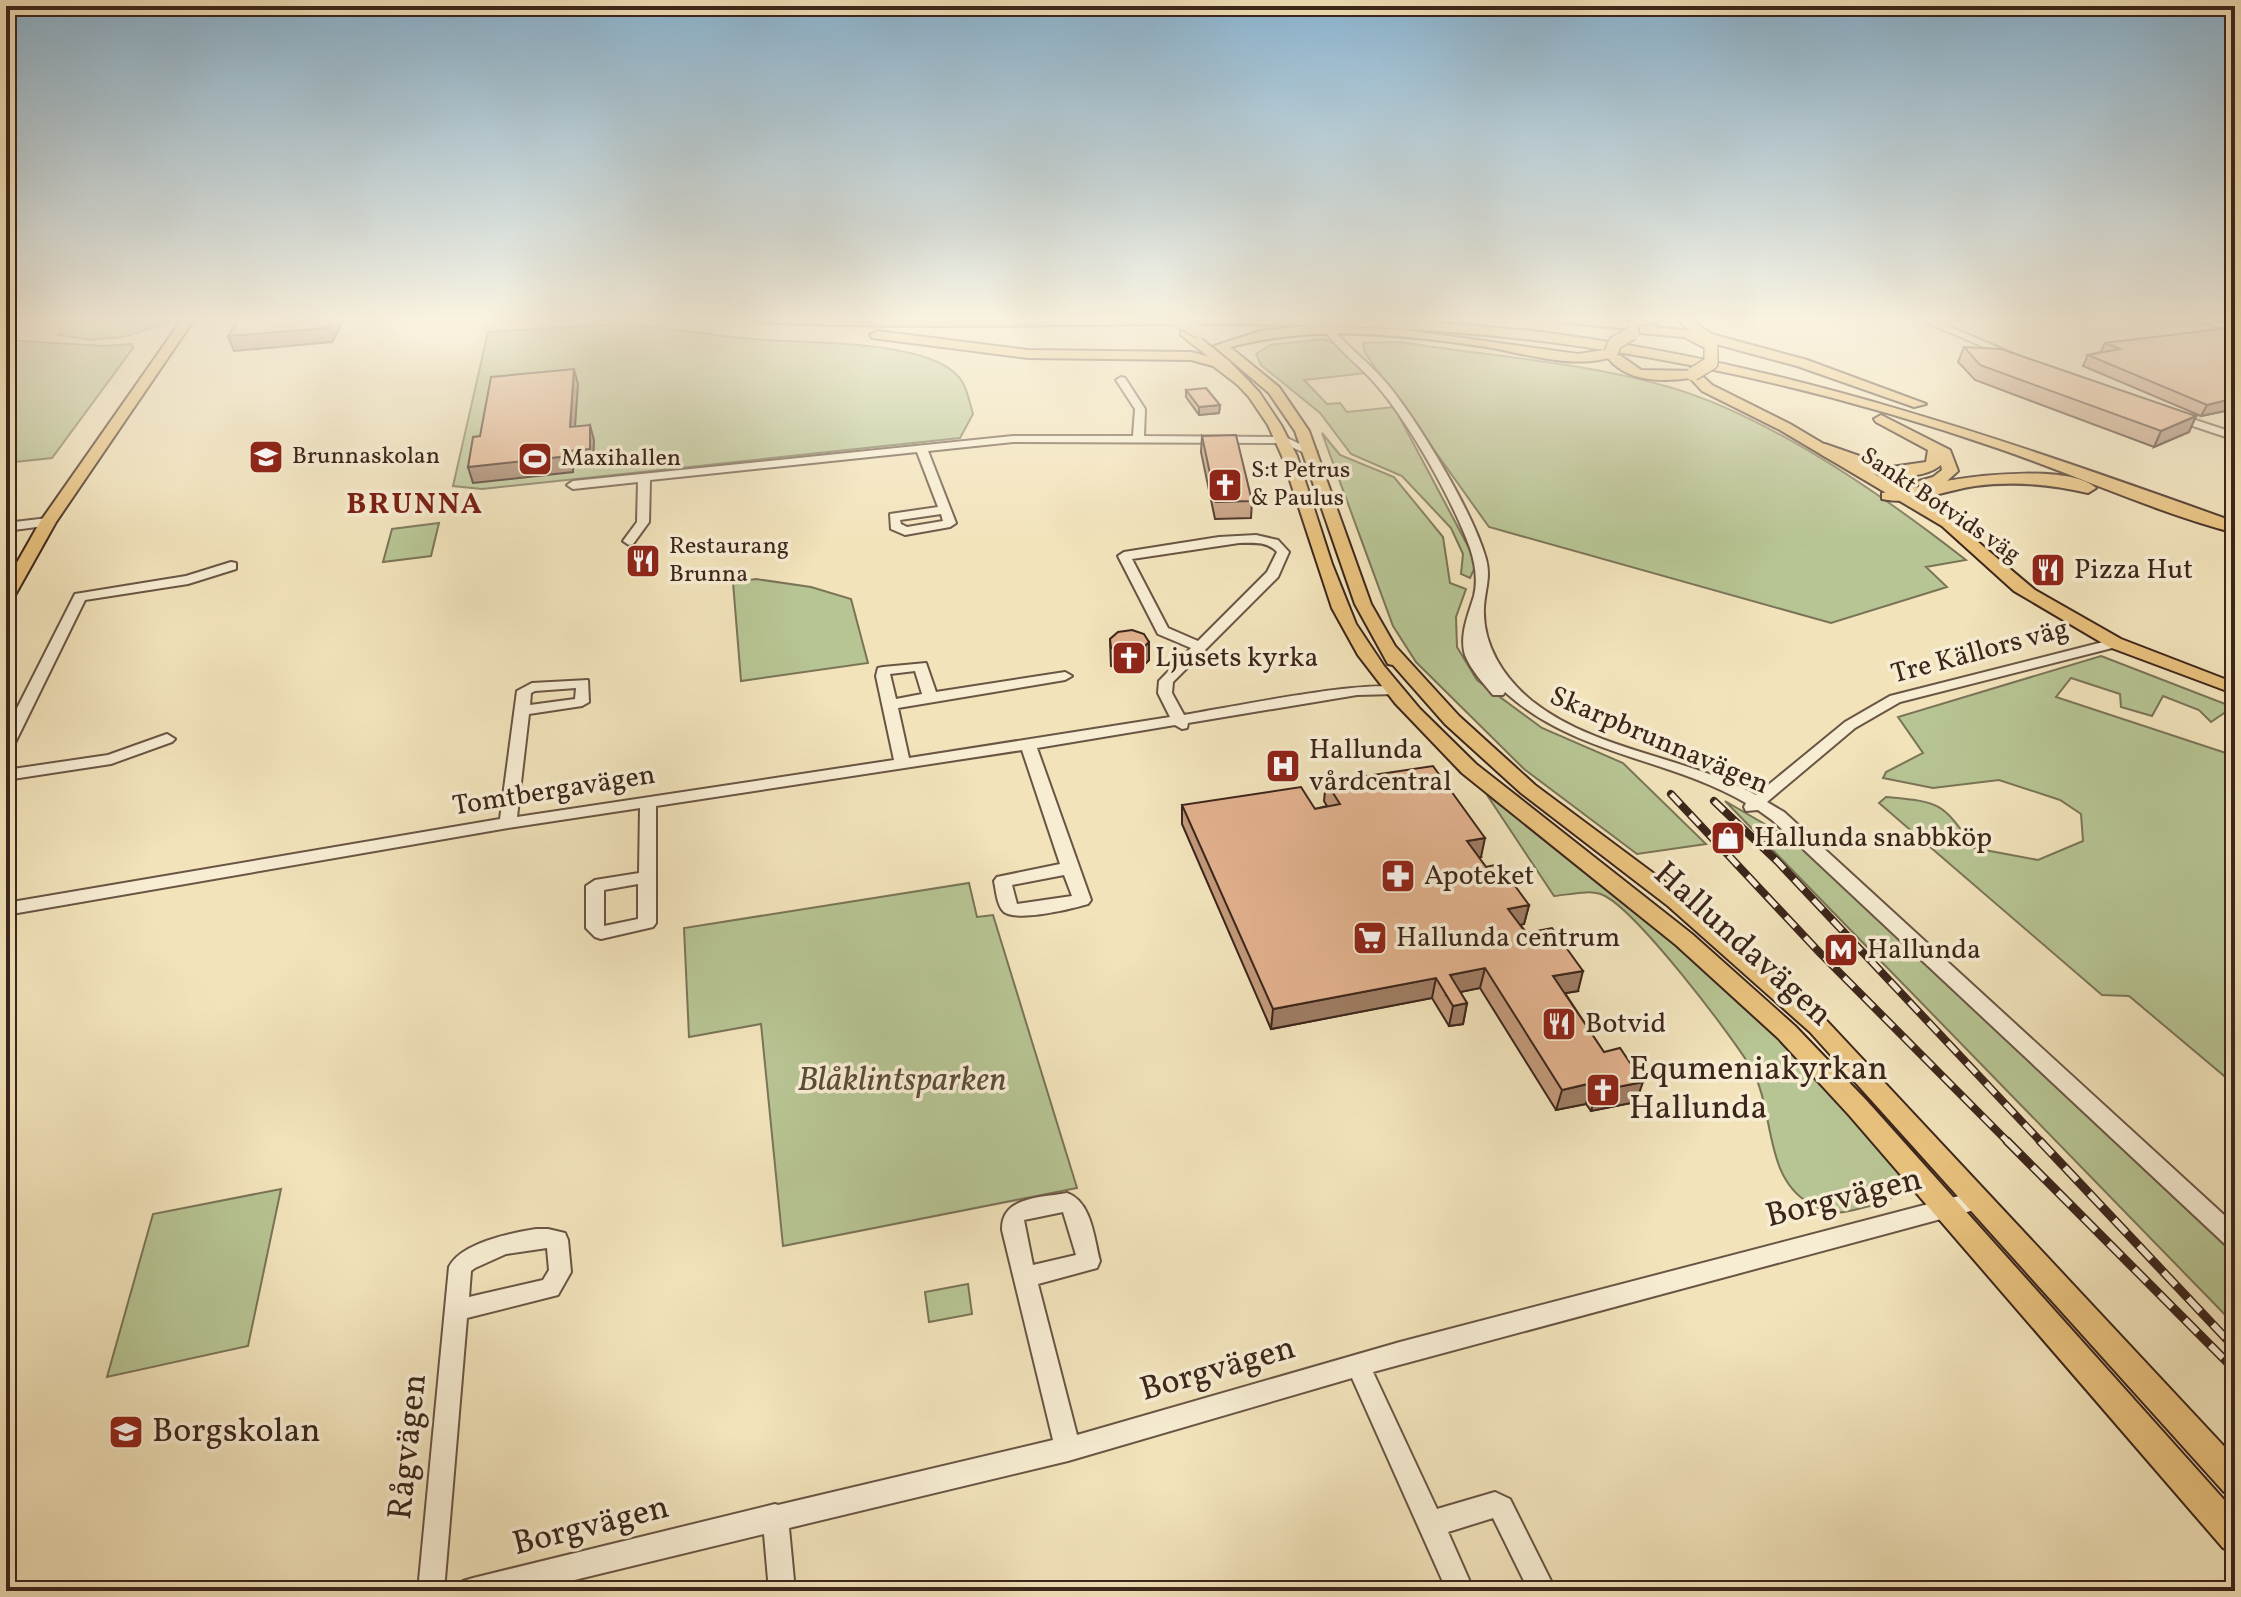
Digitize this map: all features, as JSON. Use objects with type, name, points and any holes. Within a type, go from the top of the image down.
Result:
[{"type":"highway","points":[[1802,393],[1867,413],[1934,445],[1949,459],[1950,471],[1945,476],[1896,495]]},
{"type":"highway","points":[[1819,393],[1932,422],[2235,531]]},
{"type":"highway","points":[[1853,393],[2123,479]]},
{"type":"highway","points":[[1888,393],[2235,519]]},
{"type":"highway","points":[[1820,447],[1865,467],[1911,471],[1933,465],[1937,453],[1934,445]]},
{"type":"highway","points":[[1896,495],[1985,478],[2029,477],[2108,493],[2235,531]]},
{"type":"main road","points":[[6,597],[48,522],[137,393]]},
{"type":"main road","name":"Hallundavägen","points":[[1252,393],[1267,409],[1285,440],[1339,606],[1351,629],[1428,730],[1469,769],[1721,970],[1811,1057],[2235,1536]]},
{"type":"main road","name":"Hallundavägen","points":[[1275,393],[1302,431],[1363,604],[1402,676],[1395,690]]},
{"type":"main road","name":"Sankt Botvids väg","points":[[1700,393],[1740,407],[1896,495]]},
{"type":"main road","name":"Sankt Botvids väg","points":[[1716,393],[1820,447],[1967,538],[2030,594],[2115,643],[2235,689]]},
{"type":"main road","name":"Hallundavägen","points":[[1389,650],[1452,720],[1528,789],[1676,901],[1768,979],[1871,1080],[2235,1481]]},
{"type":"main road","name":"Hallundavägen","points":[[1395,690],[1412,696],[1467,751],[1528,789]]},
{"type":"street","points":[[1129,393],[1140,409],[1138,437]]},
{"type":"street","name":"Skarpbrunnavägen","points":[[1386,393],[1398,406],[1470,534],[1481,564],[1477,603],[1486,656],[1495,672],[1526,703],[1576,732],[1721,784],[1804,840],[2232,1232]]},
{"type":"street","points":[[2162,412],[2235,437]]},
{"type":"street","points":[[1285,440],[1302,431]]},
{"type":"street","points":[[573,485],[1042,437],[1285,440],[1311,452]]},
{"type":"street","points":[[921,447],[944,510]]},
{"type":"street","points":[[629,541],[643,522],[644,477]]},
{"type":"street","points":[[6,527],[48,522]]},
{"type":"street","points":[[1180,722],[1165,693],[1166,681],[1273,574],[1283,552],[1280,546],[1273,541],[1249,540],[1124,556],[1163,631],[1199,647]]},
{"type":"street","points":[[6,745],[80,597],[188,580],[231,566]]},
{"type":"street","points":[[1351,629],[1372,674],[1362,695]]},
{"type":"street","name":"Tre Källors väg","points":[[1754,805],[1850,725],[1895,699],[2115,643]]},
{"type":"street","points":[[903,764],[883,671],[921,666],[930,697]]},
{"type":"street","points":[[890,705],[1065,676]]},
{"type":"street","name":"Tomtbergavägen","points":[[6,909],[508,823],[1111,732],[1142,733],[1180,722],[1395,690]]},
{"type":"street","name":"Tomtbergavägen","points":[[1362,695],[1396,703],[1428,730]]},
{"type":"street","points":[[508,823],[522,711]]},
{"type":"street","points":[[6,775],[111,759],[167,739]]},
{"type":"street","points":[[1028,745],[1070,868]]},
{"type":"street","points":[[647,877],[648,802]]},
{"type":"street","name":"Borgvägen","points":[[473,1591],[1068,1449],[1358,1365],[1598,1303],[1810,1241],[1978,1200]]},
{"type":"street","name":"Rågvägen","points":[[431,1591],[460,1267],[468,1257],[544,1238],[557,1240],[560,1272],[550,1288],[457,1310]]},
{"type":"street","points":[[1026,1277],[1068,1449]]},
{"type":"street","points":[[1358,1365],[1461,1591]]},
{"type":"street","points":[[1432,1524],[1495,1505],[1501,1508],[1543,1591]]},
{"type":"street","points":[[775,1517],[782,1591]]},
{"type":"green space","points":[[6,393],[100,393],[52,458],[6,463]]},
{"type":"green space","points":[[474,393],[966,393],[973,414],[960,438],[482,489],[453,486]]},
{"type":"green space","points":[[1295,393],[1316,393],[1327,404],[1340,403],[1347,412],[1394,407],[1477,563],[1470,578],[1461,574],[1463,554],[1451,528],[1402,476],[1351,454],[1320,413]]},
{"type":"green space","points":[[1393,393],[1685,393],[1746,417],[1824,460],[1966,560],[1926,567],[1947,587],[1831,623],[1489,527]]},
{"type":"green space","points":[[1322,433],[1340,455],[1394,477],[1443,537],[1450,583],[1466,589],[1456,617],[1457,647],[1477,680],[1542,728],[1623,763],[1706,844],[1637,854],[1524,769],[1416,662],[1393,626]]},
{"type":"green space","points":[[439,523],[431,556],[383,562],[392,529]]},
{"type":"green space","points":[[756,579],[811,587],[851,599],[868,663],[741,681],[733,582]]},
{"type":"green space","points":[[2101,656],[2233,707],[2211,722],[2199,710],[2163,696],[2152,716],[2121,707],[2120,694],[2071,678],[2056,697],[2235,756],[2235,1085],[2129,996],[2102,995],[1879,803],[1886,797],[1930,803],[1947,813],[1974,848],[2038,860],[2083,841],[2081,814],[2060,800],[1999,780],[1933,788],[1883,778],[1886,772],[1923,753],[1898,717]]},
{"type":"green space","points":[[1487,795],[1640,911],[1784,1043],[1903,1174],[1904,1189],[1878,1204],[1838,1213],[1818,1208],[1794,1191],[1777,1159],[1764,1102],[1750,1066],[1703,1001],[1618,905],[1597,893],[1554,896]]},
{"type":"green space","points":[[1725,801],[1794,841],[1839,879],[2235,1252],[2235,1325]]},
{"type":"green space","name":"Blåklintsparken","points":[[969,883],[977,917],[993,915],[1077,1188],[783,1246],[761,1024],[689,1037],[684,928]]},
{"type":"green space","points":[[281,1189],[248,1346],[107,1377],[153,1214]]},
{"type":"green space","points":[[968,1284],[972,1314],[929,1322],[925,1292]]},
{"type":"building","points":[[488,393],[572,393],[570,427],[590,425],[590,449],[569,451],[569,456],[468,467],[473,437],[480,436]]},
{"type":"building","points":[[1188,393],[1210,393],[1220,405],[1199,407]]},
{"type":"building","points":[[2055,393],[2128,393],[2196,416],[2161,431]]},
{"type":"building","points":[[2177,393],[2235,393],[2235,398],[2207,405]]},
{"type":"building","name":"S:t Petrus & Paulus","points":[[1236,435],[1252,501],[1216,502],[1202,436]]},
{"type":"building","points":[[1132,630],[1144,634],[1149,642],[1142,649],[1126,652],[1111,648],[1110,639],[1118,632]]},
{"type":"building","name":"Hallunda centrum","points":[[1433,766],[1485,838],[1467,841],[1486,867],[1499,864],[1529,905],[1508,909],[1526,933],[1552,928],[1583,971],[1553,976],[1604,1052],[1620,1048],[1643,1082],[1597,1091],[1592,1083],[1562,1090],[1485,968],[1450,975],[1467,1003],[1453,1006],[1436,978],[1273,1009],[1182,805],[1301,787],[1315,809],[1340,804],[1326,782]]},
{"type":"railway","points":[[1671,794],[1820,953],[2009,1143]]},
{"type":"railway","points":[[1714,801],[1777,861],[2042,1143]]},
{"type":"railway","points":[[2007,1141],[2235,1370]]},
{"type":"railway","points":[[2040,1141],[2235,1348]]},
{"type":"place","name":"Brunnaskolan","points":[[266,457]]},
{"type":"place","name":"Maxihallen","points":[[535,459]]},
{"type":"place","name":"S:t Petrus & Paulus","points":[[1225,485]]},
{"type":"place","name":"Restaurang Brunna","points":[[643,561]]},
{"type":"place","name":"Pizza Hut","points":[[2048,570]]},
{"type":"place","name":"Ljusets kyrka","points":[[1129,658]]},
{"type":"place","name":"Hallunda vårdcentral","points":[[1283,766]]},
{"type":"place","name":"Hallunda snabbköp","points":[[1728,838]]},
{"type":"place","name":"Apoteket","points":[[1398,876]]},
{"type":"place","name":"Hallunda centrum","points":[[1370,938]]},
{"type":"place","name":"Hallunda","points":[[1841,950]]},
{"type":"place","name":"Botvid","points":[[1559,1024]]},
{"type":"place","name":"Equmeniakyrkan Hallunda","points":[[1603,1090]]},
{"type":"place","name":"Borgskolan","points":[[126,1432]]},
{"type":"district","name":"BRUNNA","points":[[415,505]]}]
